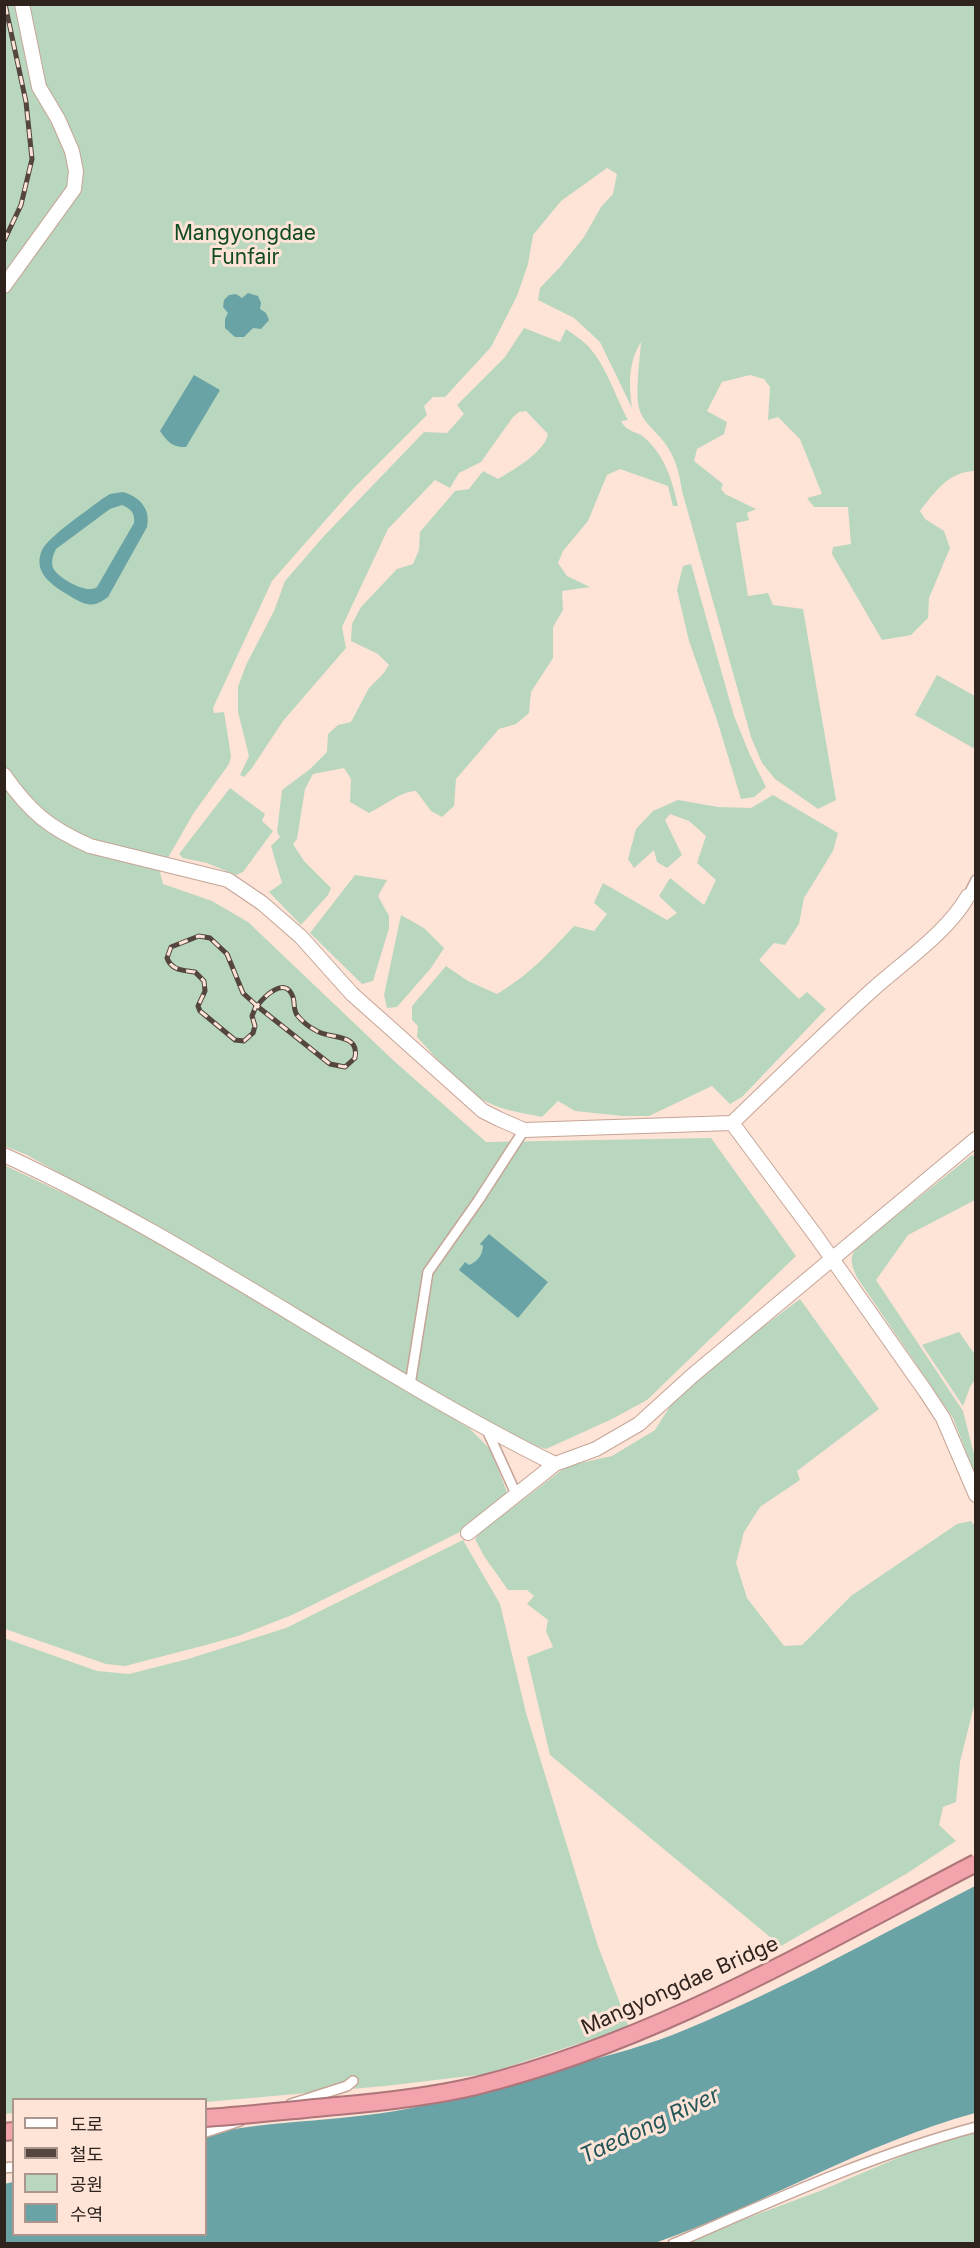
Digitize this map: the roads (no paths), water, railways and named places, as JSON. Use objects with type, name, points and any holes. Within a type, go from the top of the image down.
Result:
[{"type":"highway","name":"Mangyongdae Bridge","points":[[207,2118],[397,2101],[475,2086],[616,2042],[694,2009],[788,1964],[975,1863]]},
{"type":"street","points":[[4,286],[74,189],[76,171],[72,151],[58,119],[39,87],[22,4]]},
{"type":"street","points":[[4,775],[33,811],[50,826],[70,837],[90,846],[228,880],[261,903],[301,937],[352,994],[483,1111],[524,1130],[732,1123],[958,914],[975,880]]},
{"type":"street","points":[[732,1123],[816,1236],[943,1418],[975,1495]]},
{"type":"street","points":[[410,1385],[428,1272],[524,1130]]},
{"type":"street","points":[[468,1533],[555,1464],[596,1449],[639,1424],[975,1140]]},
{"type":"street","points":[[4,1155],[128,1217],[487,1430],[555,1464]]},
{"type":"street","points":[[487,1430],[516,1494]]},
{"type":"street","points":[[207,2132],[347,2086],[353,2081]]},
{"type":"street","points":[[673,2244],[777,2199],[921,2142],[975,2127]]},
{"type":"water","points":[[248,293],[258,296],[261,303],[260,309],[266,313],[269,320],[261,329],[253,328],[244,337],[235,337],[225,328],[228,313],[223,307],[224,300],[229,295],[236,294],[242,298]]},
{"type":"water","points":[[194,375],[220,390],[186,447],[174,445],[160,431]]},
{"type":"water","points":[[123,492],[139,501],[146,509],[147,527],[108,597],[95,604],[87,604],[76,600],[51,583],[42,572],[40,558],[42,550],[52,538],[110,494]],"holes":[[[122,505],[133,514],[134,523],[97,587],[87,589],[66,581],[53,568],[53,556],[56,549],[110,509]]]},
{"type":"water","points":[[489,1234],[548,1282],[518,1318],[459,1270],[465,1262],[469,1265],[479,1258],[483,1246],[480,1244]]},
{"type":"water","name":"Taedong River","points":[[975,1886],[975,2113],[854,2157],[735,2211],[655,2243],[5,2243],[4,2184],[12,2182],[12,2236],[207,2236],[207,2134],[394,2111],[496,2087],[673,2035],[832,1961]]},
{"type":"railway","points":[[4,241],[21,205],[32,159],[26,102],[5,4]]},
{"type":"railway","points":[[257,1006],[243,993],[227,954],[210,938],[199,936],[171,947],[167,958],[169,962],[178,969],[195,972],[204,981],[205,991],[198,1006],[200,1011],[235,1040],[244,1041],[253,1033],[255,1026],[252,1016],[256,1006],[257,1006],[269,993],[285,988],[293,997],[297,1015],[321,1033],[348,1040],[353,1044],[355,1058],[345,1067],[330,1064],[257,1006]]},
{"type":"park label","name":"Mangyongdae Funfair","points":[[245,246]]}]
